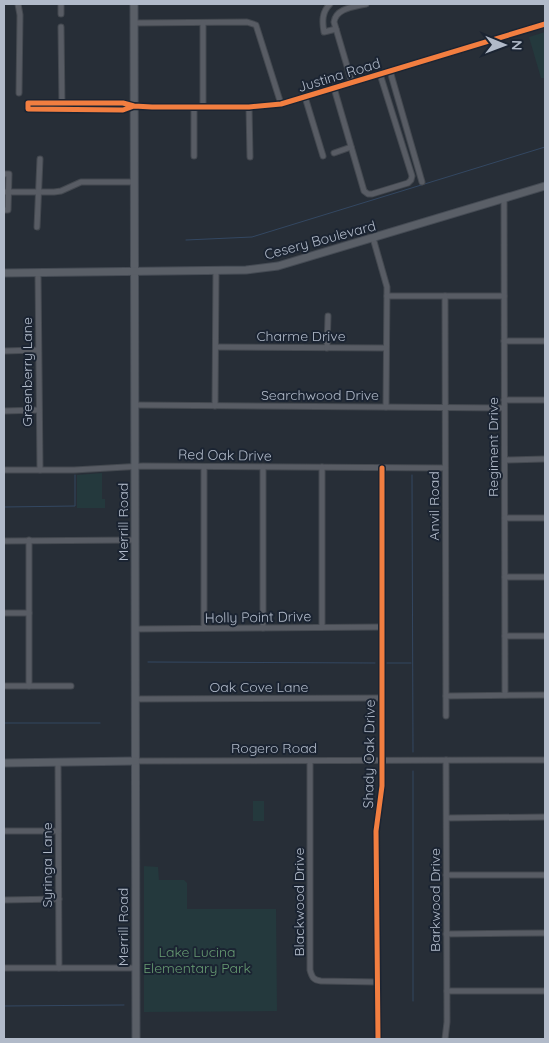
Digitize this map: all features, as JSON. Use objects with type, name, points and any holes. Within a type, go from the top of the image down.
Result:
[{"type":"main road","name":"Merrill Road","points":[[134,4],[136,1039]]},
{"type":"main road","name":"Cesery Boulevard","points":[[4,273],[216,271],[278,266],[545,186]]},
{"type":"main road","name":"Rogero Road","points":[[4,763],[136,761]]},
{"type":"street","points":[[18,4],[20,15],[19,93]]},
{"type":"street","points":[[61,4],[61,14]]},
{"type":"street","points":[[330,4],[322,20],[324,32],[336,29]]},
{"type":"street","points":[[352,83],[334,22],[337,14],[366,4]]},
{"type":"street","points":[[134,23],[247,22],[256,25],[281,104]]},
{"type":"street","points":[[203,23],[203,107]]},
{"type":"street","name":"Justina Road","points":[[134,106],[249,107],[281,104],[545,24]]},
{"type":"street","points":[[61,26],[62,110]]},
{"type":"street","points":[[390,72],[422,182]]},
{"type":"street","points":[[334,88],[364,191],[368,194],[408,183],[412,176],[380,74]]},
{"type":"street","points":[[305,97],[322,156]]},
{"type":"street","points":[[28,103],[123,103],[134,106],[123,110],[62,110],[28,109],[28,103]]},
{"type":"street","points":[[194,107],[194,156]]},
{"type":"street","points":[[249,107],[250,157]]},
{"type":"street","points":[[334,153],[351,148]]},
{"type":"street","points":[[37,227],[40,159]]},
{"type":"street","points":[[4,174],[10,174],[6,192],[8,210],[4,210]]},
{"type":"street","points":[[6,192],[61,191],[81,182],[134,182]]},
{"type":"street","name":"Regiment Drive","points":[[504,199],[505,695]]},
{"type":"street","points":[[373,238],[385,276],[387,296],[386,407]]},
{"type":"street","points":[[216,271],[216,406]]},
{"type":"street","name":"Greenberry Lane","points":[[38,273],[40,470]]},
{"type":"street","points":[[387,296],[504,296]]},
{"type":"street","name":"Anvil Road","points":[[445,296],[446,716]]},
{"type":"street","points":[[327,348],[328,316]]},
{"type":"street","points":[[504,341],[545,341]]},
{"type":"street","name":"Charme Drive","points":[[216,347],[386,348]]},
{"type":"street","points":[[4,351],[38,350]]},
{"type":"street","points":[[504,400],[545,400]]},
{"type":"street","name":"Searchwood Drive","points":[[135,405],[504,408]]},
{"type":"street","points":[[4,410],[39,410]]},
{"type":"street","points":[[505,460],[545,460]]},
{"type":"street","name":"Red Oak Drive","points":[[4,470],[74,470],[135,466],[445,468]]},
{"type":"street","points":[[204,467],[204,628]]},
{"type":"street","points":[[263,467],[263,628]]},
{"type":"street","points":[[322,467],[322,627]]},
{"type":"street","name":"Shady Oak Drive","points":[[378,1039],[376,831],[381,805],[382,760],[382,468]]},
{"type":"street","points":[[505,518],[545,518]]},
{"type":"street","points":[[29,540],[29,686]]},
{"type":"street","points":[[4,541],[135,540]]},
{"type":"street","points":[[505,577],[545,577]]},
{"type":"street","points":[[4,613],[29,612]]},
{"type":"street","name":"Holly Point Drive","points":[[135,628],[382,627]]},
{"type":"street","points":[[505,636],[545,636]]},
{"type":"street","points":[[4,686],[71,686]]},
{"type":"street","points":[[446,696],[545,695]]},
{"type":"street","name":"Oak Cove Lane","points":[[135,699],[382,698]]},
{"type":"street","name":"Barkwood Drive","points":[[445,1039],[447,992],[446,760]]},
{"type":"street","name":"Rogero Road","points":[[136,761],[545,760]]},
{"type":"street","name":"Blackwood Drive","points":[[310,761],[310,970],[315,980],[377,982]]},
{"type":"street","name":"Syringa Lane","points":[[58,762],[59,968]]},
{"type":"street","points":[[447,818],[545,818]]},
{"type":"street","points":[[4,831],[58,831]]},
{"type":"street","points":[[446,875],[545,875]]},
{"type":"street","points":[[4,900],[59,899]]},
{"type":"street","points":[[446,934],[545,933]]},
{"type":"street","points":[[4,968],[136,968]]},
{"type":"street","points":[[447,992],[545,991]]},
{"type":"green space","points":[[545,32],[545,78],[541,78],[529,37]]},
{"type":"green space","points":[[102,473],[102,499],[105,499],[105,508],[77,508],[77,475]]},
{"type":"green space","points":[[253,801],[264,801],[264,821],[253,821]]},
{"type":"green space","name":"Lake Lucina Elementary Park","points":[[144,866],[158,867],[159,880],[184,880],[187,883],[187,909],[276,909],[277,1011],[144,1012]]},
{"type":"waterway","points":[[186,240],[252,237],[545,147]]},
{"type":"waterway","points":[[4,507],[75,506],[75,475]]},
{"type":"waterway","points":[[412,475],[413,752]]},
{"type":"waterway","points":[[148,662],[375,663]]},
{"type":"waterway","points":[[387,663],[411,663]]},
{"type":"waterway","points":[[4,723],[100,723]]},
{"type":"waterway","points":[[413,771],[413,1001]]},
{"type":"waterway","points":[[4,1006],[124,1005]]},
{"type":"cycle path","points":[[134,106],[123,110],[28,109],[28,103],[123,103],[152,107],[249,107],[281,104],[545,24]]},
{"type":"cycle path","points":[[378,1039],[376,831],[382,786],[382,468]]}]
